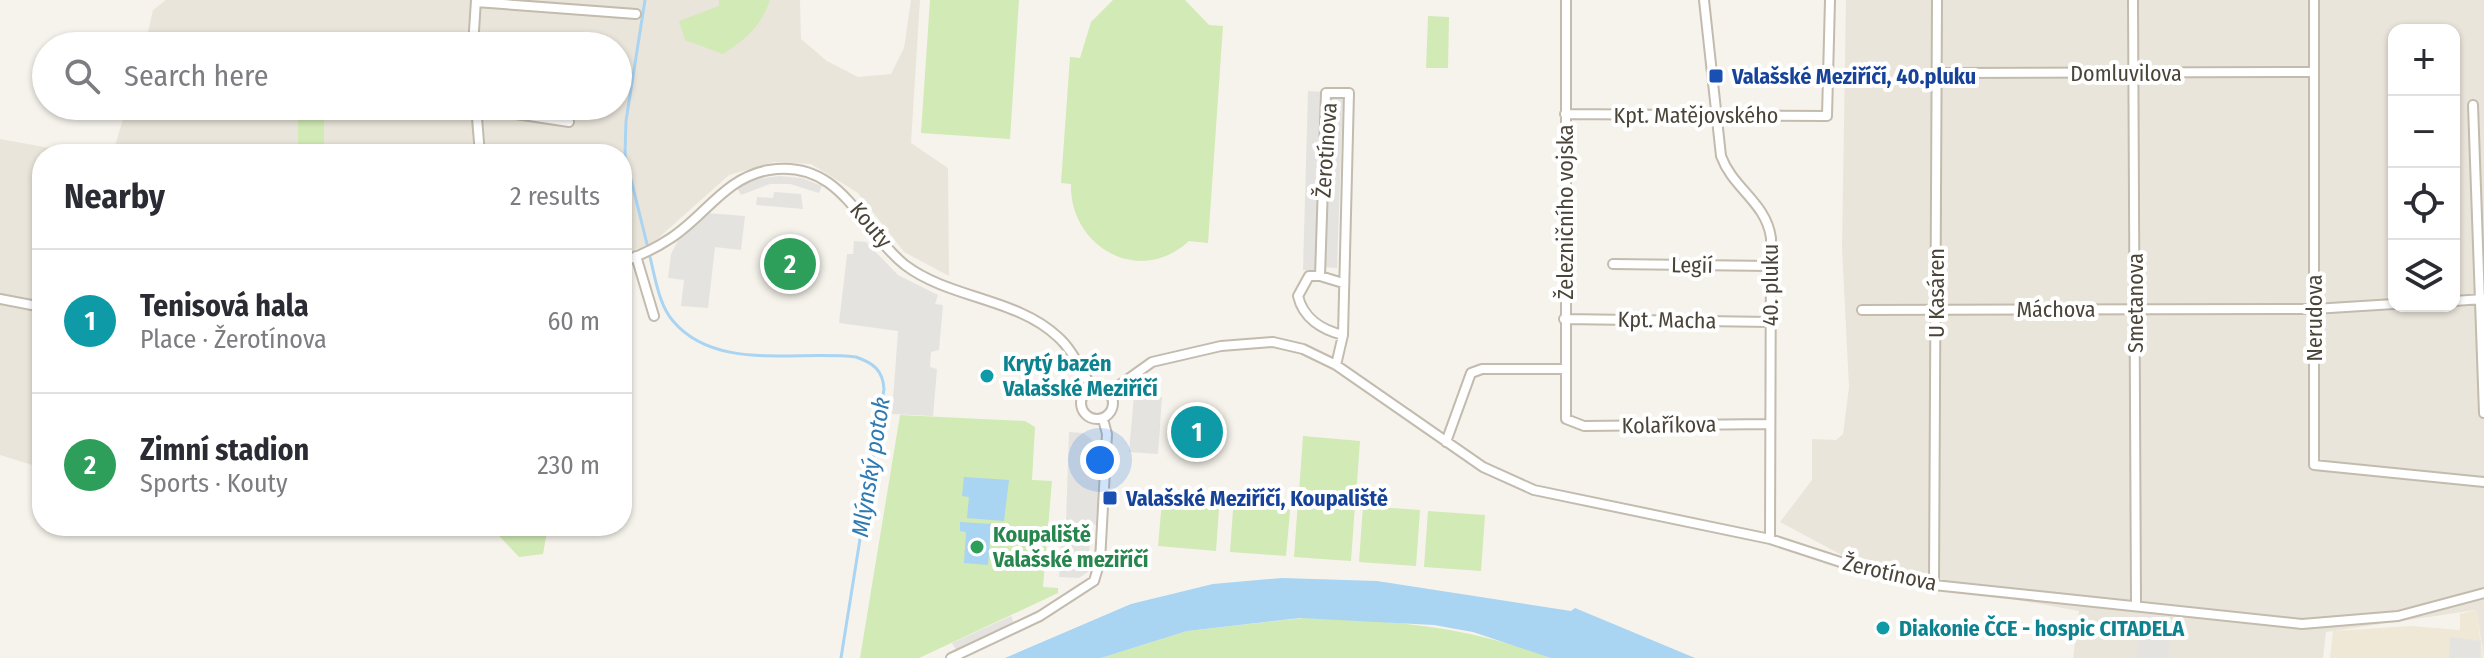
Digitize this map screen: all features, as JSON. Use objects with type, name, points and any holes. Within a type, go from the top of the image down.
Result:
[{"type":"street","name":"Železničního vojska","points":[[1566,0],[1564,410],[1568,422]]},
{"type":"street","name":"40. pluku","points":[[1704,0],[1714,115],[1724,164],[1766,218],[1771,266],[1770,539]]},
{"type":"street","name":"Kpt. Matějovského","points":[[1565,114],[1827,116],[1830,0]]},
{"type":"street","name":"U Kasáren","points":[[1934,585],[1937,0]]},
{"type":"street","name":"Smetanova","points":[[2133,0],[2136,605]]},
{"type":"street","name":"Nerudova","points":[[2314,0],[2314,465],[2484,482]]},
{"type":"street","points":[[474,32],[476,1],[636,14]]},
{"type":"street","name":"Domluvilova","points":[[1937,73],[2314,72]]},
{"type":"street","name":"Žerotínova","points":[[1320,276],[1326,93],[1349,93],[1343,335],[1336,365]]},
{"type":"street","points":[[2473,105],[2484,413]]},
{"type":"street","points":[[477,120],[479,144]]},
{"type":"street","points":[[557,120],[569,122]]},
{"type":"street","name":"Kouty","points":[[632,258],[672,238],[733,183],[751,174],[794,169],[836,186],[904,264],[936,282],[1017,313],[1059,337],[1092,387]]},
{"type":"street","points":[[636,256],[654,316]]},
{"type":"street","name":"Legií","points":[[1613,264],[1771,266]]},
{"type":"street","points":[[1343,283],[1309,276],[1300,287],[1300,304],[1326,332],[1343,335]]},
{"type":"street","points":[[0,299],[32,305]]},
{"type":"street","points":[[2460,301],[2482,299]]},
{"type":"street","name":"Máchova","points":[[1862,310],[2314,309],[2388,304]]},
{"type":"street","name":"Kpt. Macha","points":[[1564,319],[1771,322]]},
{"type":"street","name":"Žerotínova","points":[[1110,392],[1152,362],[1221,346],[1273,342],[1303,349],[1336,365],[1483,467],[1534,490],[1770,539],[1871,572],[1934,585],[2302,624],[2398,616],[2484,593]]},
{"type":"street","points":[[1446,442],[1471,373],[1482,369],[1564,369]]},
{"type":"street","points":[[1092,387],[1110,392],[1114,404],[1103,419],[1090,418],[1082,409],[1082,396],[1092,387]]},
{"type":"street","points":[[951,658],[1040,616],[1094,581],[1101,545],[1107,434],[1103,419]]},
{"type":"street","name":"Kolaříkova","points":[[1568,422],[1584,426],[1770,424]]},
{"type":"shaded area","points":[[166,0],[800,0],[801,39],[827,61],[858,77],[891,74],[904,48],[911,0],[920,0],[911,143],[948,168],[949,276],[904,252],[858,193],[811,164],[774,162],[729,175],[654,242],[632,251],[632,144],[116,144],[123,120],[632,120],[632,32],[148,32],[153,10]]},
{"type":"shaded area","points":[[1846,0],[2484,0],[2484,658],[2476,610],[2326,632],[2323,658],[2073,658],[2079,611],[1922,583],[1851,560],[1780,522],[1812,480],[1812,439],[1836,440],[1843,434],[1849,387],[1842,247]]},
{"type":"shaded area","points":[[1308,91],[1324,92],[1318,270],[1303,270]]},
{"type":"shaded area","points":[[1328,97],[1343,97],[1337,268],[1323,267]]},
{"type":"shaded area","points":[[0,139],[32,145],[32,465],[0,455]]},
{"type":"shaded area","points":[[779,176],[802,178],[822,186],[819,193],[790,184],[770,184],[741,195],[737,188],[757,179]]},
{"type":"shaded area","points":[[774,192],[801,194],[803,209],[756,205],[757,197],[773,198]]},
{"type":"shaded area","points":[[707,213],[745,216],[741,250],[715,247],[708,308],[681,306],[684,280],[668,278],[671,254],[680,237]]},
{"type":"shaded area","points":[[854,241],[866,242],[898,275],[938,295],[935,304],[943,305],[939,350],[931,352],[930,367],[937,369],[933,416],[892,414],[898,331],[839,323],[847,254],[853,254]]},
{"type":"shaded area","points":[[1134,395],[1162,397],[1158,454],[1129,452]]},
{"type":"shaded area","points":[[1069,432],[1083,433],[1095,442],[1093,477],[1099,480],[1096,525],[1066,523]]},
{"type":"shaded area","points":[[1062,538],[1090,540],[1088,572],[1079,578],[1059,577]]},
{"type":"shaded area","points":[[2476,610],[2483,658],[2330,658],[2333,631],[2411,626],[2460,630],[2460,614]]},
{"type":"shaded area","points":[[2141,615],[2173,618],[2168,658],[2137,658]]},
{"type":"shaded area","points":[[1011,616],[1016,628],[958,654],[952,643]]},
{"type":"shaded area","points":[[2450,637],[2481,641],[2480,658],[2449,658]]},
{"type":"green space","points":[[719,0],[770,0],[752,32],[723,54],[685,40],[679,21],[719,6]]},
{"type":"green space","points":[[930,0],[1019,0],[1010,139],[921,133]]},
{"type":"green space","points":[[1113,0],[1185,0],[1209,25],[1223,26],[1208,243],[1189,241],[1170,254],[1150,260],[1130,260],[1111,253],[1095,242],[1082,226],[1073,206],[1071,184],[1061,183],[1070,57],[1080,58],[1091,22]]},
{"type":"green space","points":[[1428,16],[1449,17],[1448,68],[1426,68]]},
{"type":"green space","points":[[298,120],[324,120],[324,144],[298,144]]},
{"type":"green space","points":[[900,415],[1025,421],[1035,427],[1032,480],[1052,481],[1043,587],[1058,588],[1058,593],[919,658],[860,658]]},
{"type":"green space","points":[[1303,436],[1360,441],[1356,496],[1299,492]]},
{"type":"green space","points":[[1163,490],[1220,495],[1216,551],[1158,546]]},
{"type":"green space","points":[[1234,496],[1291,500],[1286,556],[1230,552]]},
{"type":"green space","points":[[1298,501],[1355,505],[1351,561],[1294,557]]},
{"type":"green space","points":[[1363,506],[1420,510],[1416,566],[1359,562]]},
{"type":"green space","points":[[1428,511],[1485,515],[1481,571],[1424,567]]},
{"type":"green space","points":[[499,536],[546,536],[543,554],[519,557]]},
{"type":"green space","points":[[1303,618],[1429,627],[1489,639],[1551,658],[1101,658],[1187,631]]},
{"type":"water","points":[[964,477],[1009,480],[1004,521],[967,518],[969,497],[962,496]]},
{"type":"water","name":"Koupaliště Valašské meziříčí","points":[[960,522],[991,524],[988,565],[964,563],[966,532],[960,531]]},
{"type":"water","points":[[1282,578],[1377,581],[1571,611],[1575,608],[1695,658],[1551,658],[1473,632],[1434,625],[1300,618],[1187,631],[1101,658],[1005,658],[1131,604],[1213,584]]},
{"type":"waterway","name":"Mlýnský potok","points":[[632,83],[645,0]]},
{"type":"waterway","name":"Mlýnský potok","points":[[625,144],[626,120]]},
{"type":"waterway","name":"Mlýnský potok","points":[[632,183],[647,244]]},
{"type":"waterway","name":"Mlýnský potok","points":[[650,257],[664,307],[673,321],[691,337],[711,347],[758,356],[856,357],[872,365],[882,377],[884,389],[841,658]]},
{"type":"place","name":"Valašské Meziříčí, 40.pluku","points":[[1716,76]]},
{"type":"place","name":"Zimní stadion","points":[[790,264]]},
{"type":"place","name":"Krytý bazén Valašské Meziříčí","points":[[987,376]]},
{"type":"place","name":"Tenisová hala","points":[[1197,432]]},
{"type":"place","name":"Valašské Meziříčí, Koupaliště","points":[[1110,498]]},
{"type":"place","name":"Koupaliště Valašské meziříčí","points":[[977,547]]},
{"type":"place","name":"Diakonie ČCE - hospic CITADELA","points":[[1883,628]]}]
